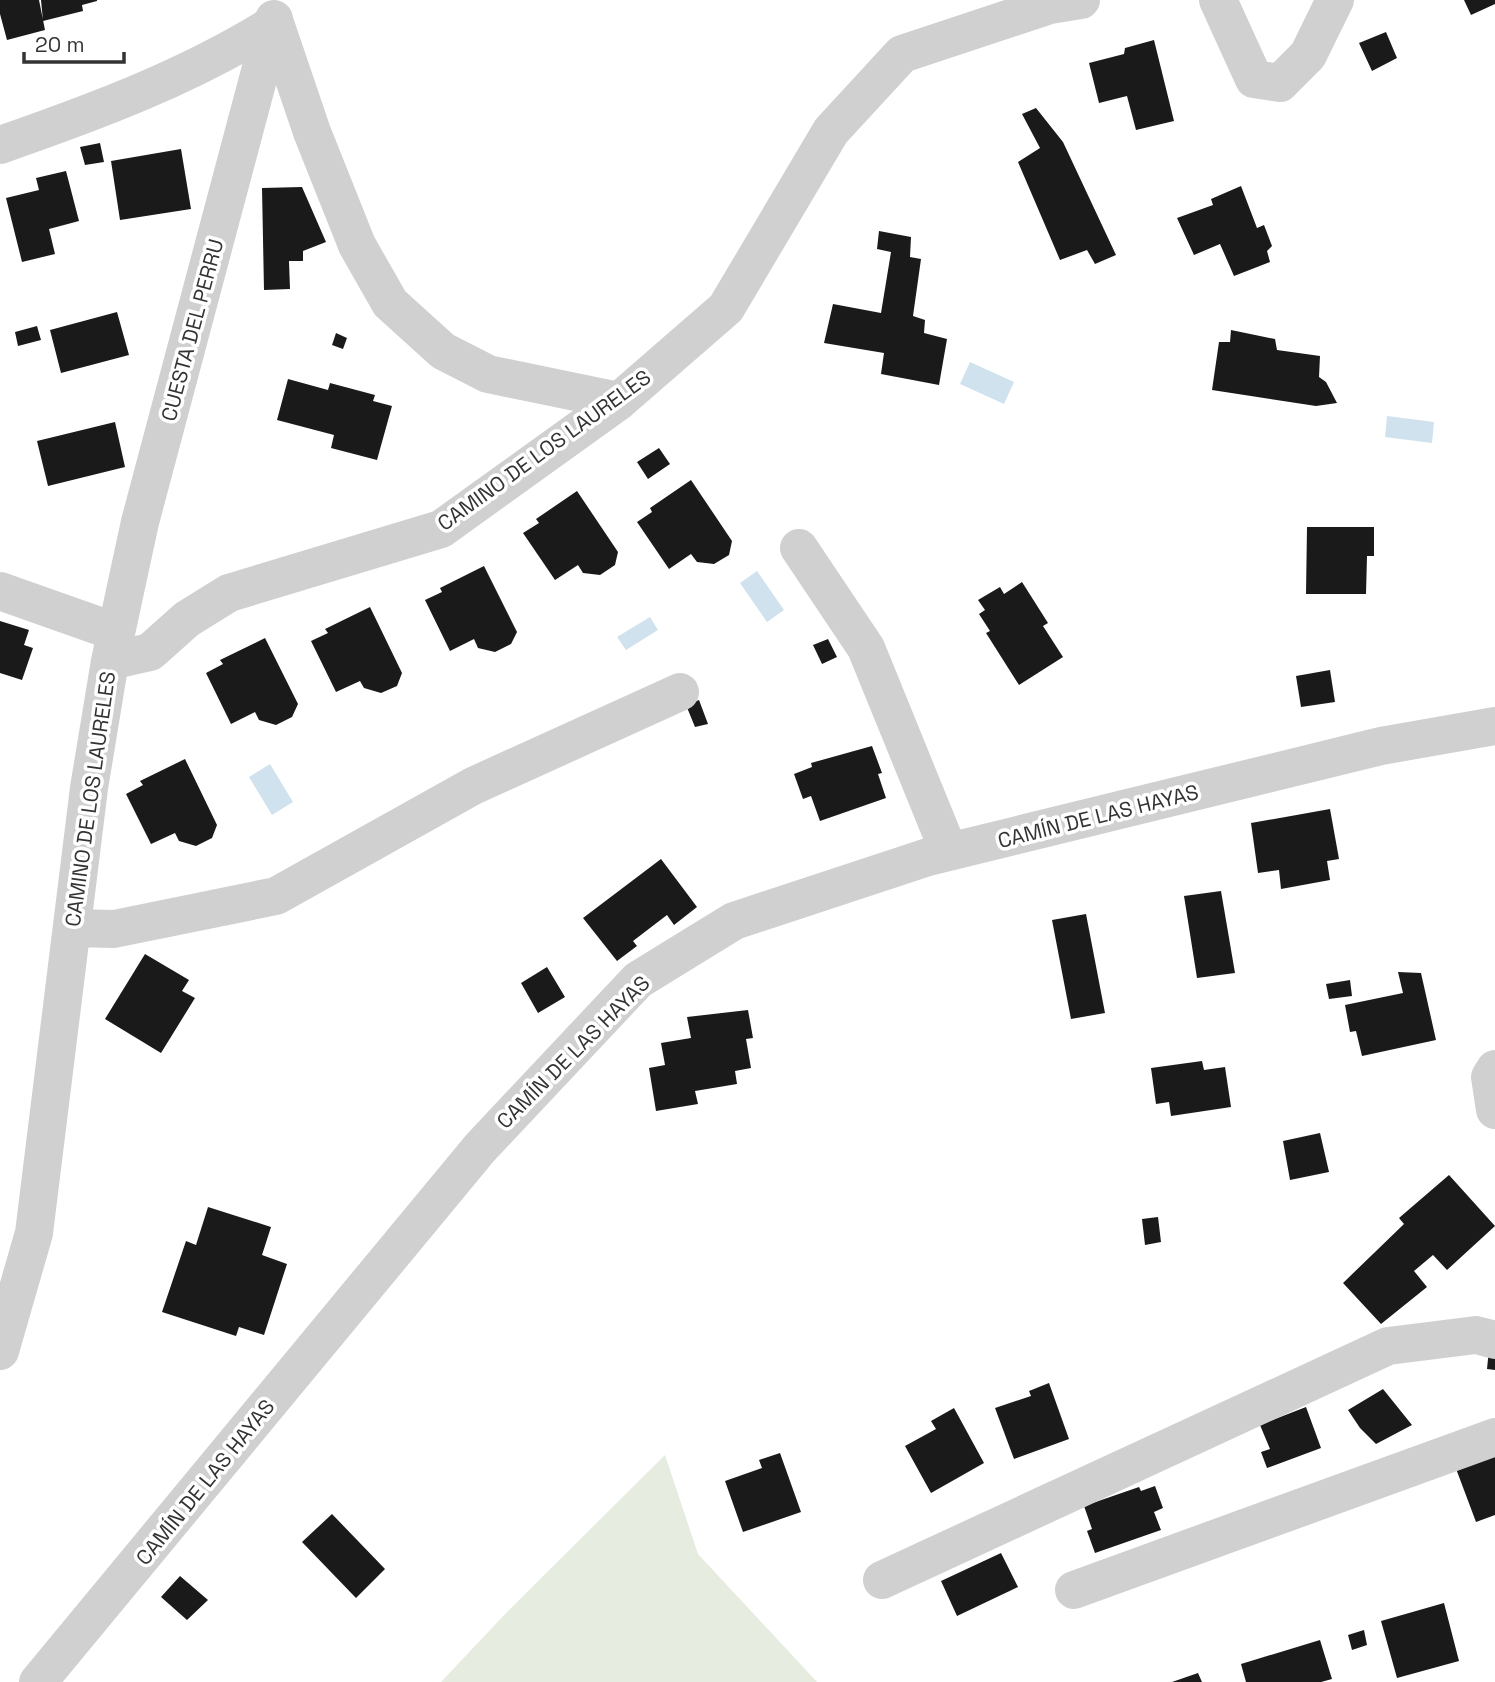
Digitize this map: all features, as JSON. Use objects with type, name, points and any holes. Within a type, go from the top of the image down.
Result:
[{"type":"street","name":"CAMINO DE LOS LAURELES","points":[[0,1351],[34,1233],[89,788],[113,646],[150,652],[187,619],[229,593],[441,529],[619,401],[726,308],[831,131],[902,54],[1050,5],[1081,0]]},
{"type":"street","points":[[1218,0],[1254,79],[1280,83],[1308,55],[1335,0]]},
{"type":"street","points":[[0,145],[106,108],[231,50],[272,11],[312,132],[357,245],[390,303],[443,351],[488,374],[619,401]]},
{"type":"street","name":"CUESTA DEL PERRU","points":[[113,646],[140,522],[272,11]]},
{"type":"street","points":[[799,548],[866,648],[949,852]]},
{"type":"street","points":[[0,592],[113,646]]},
{"type":"street","points":[[72,928],[114,929],[276,896],[473,786],[680,692]]},
{"type":"street","name":"CAMÍN DE LAS HAYAS","points":[[38,1682],[480,1148],[638,980],[734,921],[949,852],[1381,746],[1495,726]]},
{"type":"street","points":[[1495,1069],[1490,1077],[1495,1110]]},
{"type":"street","points":[[882,1580],[1388,1346],[1476,1335],[1495,1340]]},
{"type":"street","points":[[1074,1590],[1495,1437]]},
{"type":"shaded area","points":[[665,1455],[698,1554],[817,1682],[441,1682],[506,1613]]},
{"type":"water","points":[[970,362],[1014,382],[1004,404],[960,384]]},
{"type":"water","points":[[1387,416],[1434,422],[1432,443],[1385,437]]},
{"type":"water","points":[[757,571],[784,610],[767,622],[740,583]]},
{"type":"water","points":[[650,617],[658,630],[626,650],[617,637]]},
{"type":"water","points":[[270,764],[293,802],[272,815],[249,777]]},
{"type":"building","points":[[0,0],[39,0],[45,30],[7,40],[0,14]]},
{"type":"building","points":[[41,0],[97,1],[82,5],[83,11],[43,21]]},
{"type":"building","points":[[1464,0],[1495,0],[1495,4],[1471,15]]},
{"type":"building","points":[[1386,32],[1397,58],[1372,71],[1359,43]]},
{"type":"building","points":[[1154,40],[1174,121],[1136,130],[1127,96],[1099,103],[1089,63],[1124,54],[1125,48]]},
{"type":"building","points":[[1036,108],[1063,142],[1116,255],[1095,264],[1087,250],[1060,260],[1018,162],[1040,148],[1022,114]]},
{"type":"building","points":[[100,143],[104,162],[85,165],[80,147]]},
{"type":"building","points":[[181,149],[191,209],[120,220],[111,161]]},
{"type":"building","points":[[66,171],[79,221],[49,229],[55,254],[22,262],[6,198],[39,190],[36,178]]},
{"type":"building","points":[[1241,186],[1257,228],[1264,225],[1272,246],[1267,251],[1270,262],[1234,276],[1220,244],[1194,255],[1177,218],[1213,205],[1211,199]]},
{"type":"building","points":[[302,187],[326,242],[303,251],[303,261],[289,261],[290,289],[264,290],[262,188]]},
{"type":"building","points":[[879,231],[911,237],[910,257],[921,259],[913,316],[925,320],[924,333],[947,339],[939,385],[881,374],[884,353],[824,343],[833,304],[881,313],[891,252],[877,249]]},
{"type":"building","points":[[117,312],[129,355],[61,373],[50,330]]},
{"type":"building","points":[[37,326],[41,340],[18,346],[15,332]]},
{"type":"building","points":[[1231,330],[1275,339],[1277,350],[1320,356],[1319,377],[1326,382],[1337,403],[1316,406],[1212,390],[1219,342],[1230,342]]},
{"type":"building","points":[[336,333],[347,338],[343,349],[332,345]]},
{"type":"building","points":[[288,379],[328,390],[330,383],[375,395],[373,401],[392,406],[377,460],[331,448],[334,435],[277,420]]},
{"type":"building","points":[[115,422],[125,467],[48,486],[37,441]]},
{"type":"building","points":[[659,448],[670,464],[648,479],[637,462]]},
{"type":"building","points":[[691,480],[732,541],[729,555],[714,564],[697,562],[691,554],[669,569],[637,522],[652,512],[650,508]]},
{"type":"building","points":[[577,491],[618,552],[615,565],[600,575],[583,573],[578,565],[555,580],[523,533],[539,523],[536,519]]},
{"type":"building","points":[[1307,527],[1374,527],[1374,556],[1367,556],[1366,594],[1306,594]]},
{"type":"building","points":[[484,566],[517,632],[511,644],[495,652],[478,648],[474,639],[450,651],[425,600],[442,592],[440,588]]},
{"type":"building","points":[[1022,582],[1048,623],[1043,626],[1063,657],[1019,685],[986,633],[990,631],[979,614],[985,610],[978,600],[1000,587],[1004,594]]},
{"type":"building","points":[[370,607],[402,673],[397,686],[381,693],[364,688],[360,681],[336,692],[311,641],[328,633],[325,629]]},
{"type":"building","points":[[0,621],[29,630],[24,645],[33,648],[22,680],[0,673]]},
{"type":"building","points":[[265,638],[298,704],[292,717],[276,725],[259,720],[255,712],[231,724],[206,673],[223,664],[220,660]]},
{"type":"building","points":[[828,639],[837,657],[822,664],[813,645]]},
{"type":"building","points":[[1330,670],[1335,702],[1301,707],[1296,676]]},
{"type":"building","points":[[699,700],[708,724],[695,727],[686,705]]},
{"type":"building","points":[[872,746],[882,773],[878,774],[886,798],[820,821],[811,796],[803,799],[794,774],[812,767],[811,763]]},
{"type":"building","points":[[185,759],[217,825],[212,838],[196,846],[179,841],[175,833],[151,844],[126,794],[143,785],[140,781]]},
{"type":"building","points":[[1330,809],[1339,859],[1327,861],[1330,880],[1281,889],[1279,870],[1258,873],[1251,823]]},
{"type":"building","points":[[661,859],[697,907],[674,925],[667,915],[633,941],[637,946],[617,961],[583,918]]},
{"type":"building","points":[[1221,891],[1235,973],[1197,978],[1184,896]]},
{"type":"building","points":[[1086,914],[1105,1013],[1071,1019],[1052,920]]},
{"type":"building","points":[[145,954],[189,980],[182,991],[195,998],[161,1053],[105,1019]]},
{"type":"building","points":[[547,967],[565,997],[538,1013],[521,983]]},
{"type":"building","points":[[1398,972],[1421,973],[1436,1040],[1362,1056],[1356,1031],[1350,1032],[1345,1005],[1403,993]]},
{"type":"building","points":[[1350,980],[1352,996],[1329,999],[1326,984]]},
{"type":"building","points":[[748,1010],[753,1038],[746,1039],[751,1068],[735,1071],[737,1084],[695,1091],[698,1104],[656,1111],[649,1068],[665,1065],[661,1043],[691,1038],[687,1017]]},
{"type":"building","points":[[1202,1061],[1204,1070],[1225,1067],[1231,1107],[1171,1116],[1169,1102],[1156,1104],[1151,1068]]},
{"type":"building","points":[[1320,1133],[1329,1172],[1290,1180],[1283,1141]]},
{"type":"building","points":[[1449,1175],[1495,1226],[1447,1270],[1433,1255],[1414,1271],[1427,1287],[1381,1324],[1343,1283],[1404,1224],[1399,1218]]},
{"type":"building","points":[[208,1207],[271,1227],[262,1255],[287,1264],[264,1335],[239,1327],[236,1336],[162,1312],[186,1241],[196,1245]]},
{"type":"building","points":[[1158,1217],[1161,1242],[1145,1245],[1142,1219]]},
{"type":"building","points":[[1489,1349],[1495,1350],[1495,1370],[1487,1369]]},
{"type":"building","points":[[1049,1383],[1069,1439],[1014,1459],[995,1408],[1031,1396],[1029,1391]]},
{"type":"building","points":[[1383,1389],[1412,1425],[1376,1444],[1360,1428],[1348,1410]]},
{"type":"building","points":[[1306,1407],[1321,1448],[1267,1468],[1261,1452],[1270,1449],[1260,1425]]},
{"type":"building","points":[[954,1408],[984,1463],[931,1493],[905,1446],[936,1429],[931,1421]]},
{"type":"building","points":[[1495,1452],[1495,1515],[1476,1522],[1455,1466]]},
{"type":"building","points":[[780,1453],[801,1512],[743,1532],[725,1481],[762,1468],[759,1460]]},
{"type":"building","points":[[1155,1486],[1163,1508],[1154,1512],[1161,1530],[1095,1553],[1087,1531],[1092,1529],[1084,1506],[1139,1487],[1141,1491]]},
{"type":"building","points":[[332,1514],[385,1569],[356,1598],[302,1542]]},
{"type":"building","points":[[1001,1553],[1018,1587],[957,1616],[941,1581]]},
{"type":"building","points":[[180,1576],[208,1600],[187,1620],[161,1597]]},
{"type":"building","points":[[1444,1603],[1459,1661],[1397,1678],[1381,1621]]},
{"type":"building","points":[[1364,1630],[1367,1645],[1352,1650],[1348,1635]]},
{"type":"building","points":[[1320,1640],[1332,1679],[1321,1682],[1246,1682],[1241,1664]]},
{"type":"building","points":[[1198,1673],[1202,1682],[1172,1682]]}]
